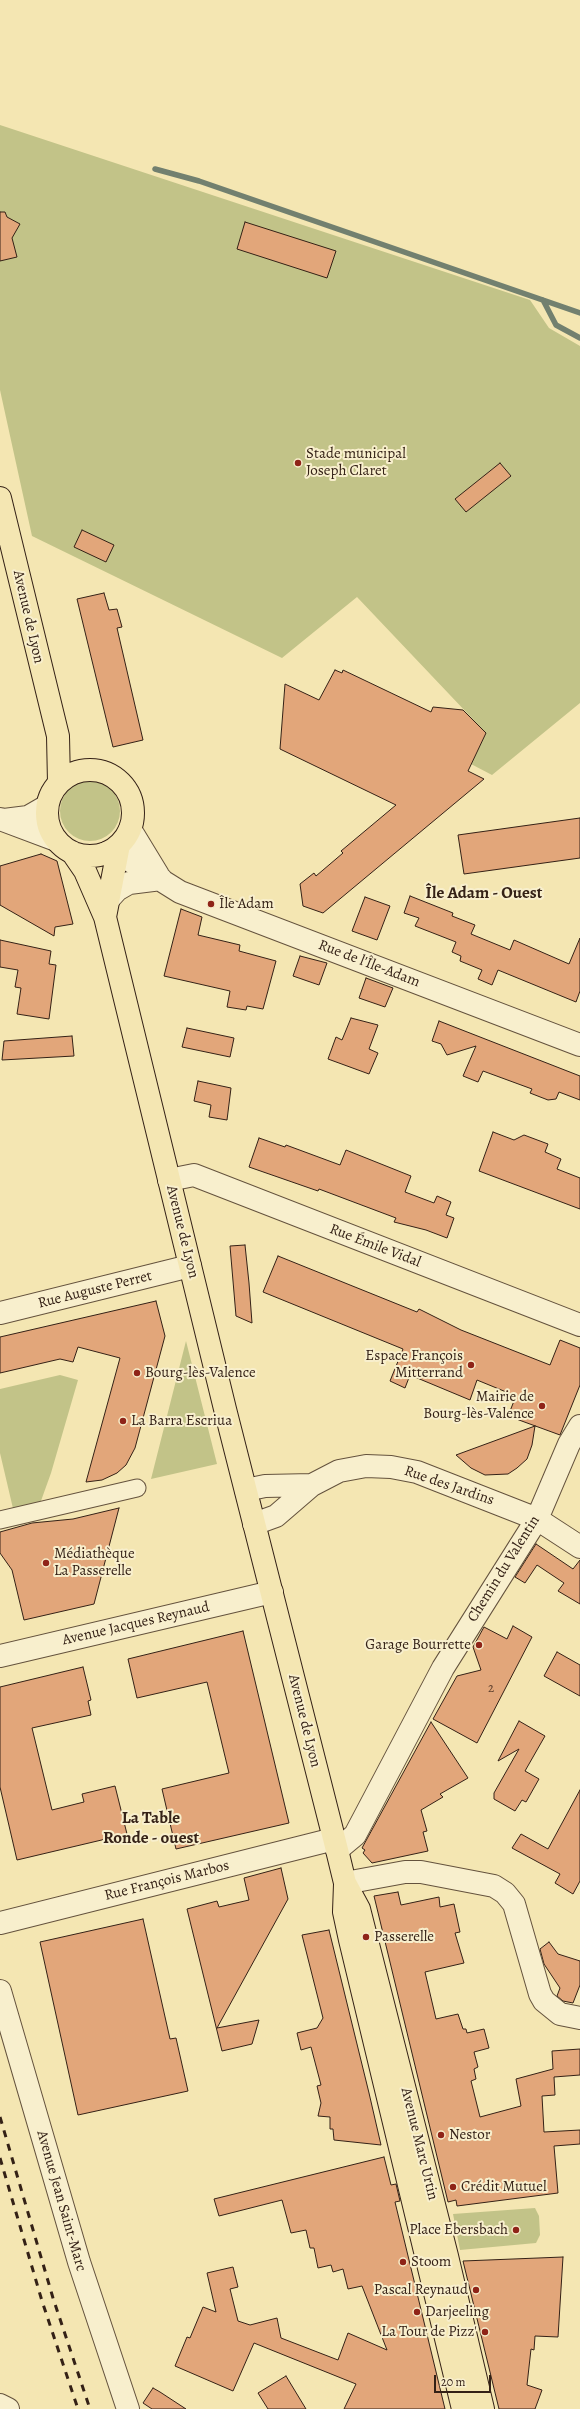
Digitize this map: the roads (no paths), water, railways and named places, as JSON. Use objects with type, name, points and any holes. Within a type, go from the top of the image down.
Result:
[{"type":"main road","name":"Avenue de Lyon","points":[[0,498],[58,736],[59,783]]},
{"type":"main road","name":"Avenue de Lyon","points":[[58,736],[74,757],[89,770],[110,775],[127,790],[133,811],[118,846],[106,909],[190,1266],[335,1845]]},
{"type":"main road","name":"Avenue de Lyon","points":[[59,783],[68,776],[89,770]]},
{"type":"main road","points":[[59,783],[51,793],[47,806],[48,823],[64,846],[85,871],[106,909]]},
{"type":"main road","points":[[64,846],[84,856],[118,846]]},
{"type":"main road","name":"Avenue Marc Urtin","points":[[335,1845],[345,1883],[359,1909],[483,2409]]},
{"type":"main road","name":"Avenue Marc Urtin","points":[[345,1883],[344,1912],[348,1933],[463,2409]]},
{"type":"street","points":[[2,820],[28,817],[47,806]]},
{"type":"street","points":[[2,820],[64,846]]},
{"type":"street","name":"Rue de l'Île-Adam","points":[[118,846],[149,863],[161,879]]},
{"type":"street","name":"Rue de l'Île-Adam","points":[[118,846],[180,892],[580,1045]]},
{"type":"street","points":[[106,909],[117,890],[129,883],[161,879]]},
{"type":"street","name":"Rue Émile Vidal","points":[[169,1180],[194,1175],[580,1325]]},
{"type":"street","name":"Rue Auguste Perret","points":[[0,1313],[190,1266]]},
{"type":"street","name":"Chemin du Valentin","points":[[335,1845],[355,1835],[443,1668],[537,1519],[569,1444],[580,1426]]},
{"type":"street","name":"Rue des Jardins","points":[[254,1524],[276,1516],[312,1485],[339,1471],[366,1466],[391,1467],[417,1472],[537,1519],[580,1547]]},
{"type":"street","name":"Rue des Jardins","points":[[246,1490],[265,1486],[312,1485]]},
{"type":"street","points":[[0,1520],[137,1488]]},
{"type":"street","name":"Avenue Jacques Reynaud","points":[[0,1656],[272,1592]]},
{"type":"street","name":"Rue François Marbos","points":[[0,1923],[335,1845]]},
{"type":"street","points":[[345,1883],[405,1872],[421,1872],[494,1886],[505,1893],[514,1904],[540,1994],[544,2001],[560,2014],[580,2018]]},
{"type":"street","name":"Avenue Jean Saint-Marc","points":[[0,1991],[80,2266],[128,2409]]},
{"type":"street","points":[[0,2405],[8,2409]]},
{"type":"waterway","points":[[155,169],[199,181],[580,313]]},
{"type":"waterway","points":[[543,300],[556,325],[580,338]]},
{"type":"railway","points":[[0,2117],[53,2298],[90,2409]]},
{"type":"railway","points":[[0,2158],[42,2301],[78,2409]]},
{"type":"place","name":"Stade municipal Joseph Claret","points":[[298,463]]},
{"type":"place","name":"Île Adam","points":[[211,904]]},
{"type":"place","name":"Espace François Mitterrand","points":[[471,1365]]},
{"type":"place","name":"Bourg-lès-Valence","points":[[137,1373]]},
{"type":"place","name":"Mairie de Bourg-lès-Valence","points":[[542,1406]]},
{"type":"place","name":"La Barra Escriua","points":[[123,1421]]},
{"type":"place","name":"Médiathèque La Passerelle","points":[[46,1563]]},
{"type":"place","name":"Garage Bourrette","points":[[479,1645]]},
{"type":"place","name":"Passerelle","points":[[366,1937]]},
{"type":"place","name":"Nestor","points":[[441,2135]]},
{"type":"place","name":"Crédit Mutuel","points":[[453,2187]]},
{"type":"place","name":"Place Ebersbach","points":[[516,2230]]},
{"type":"place","name":"Stoom","points":[[403,2262]]},
{"type":"place","name":"Pascal Reynaud","points":[[476,2290]]},
{"type":"place","name":"Darjeeling","points":[[417,2312]]},
{"type":"place","name":"La Tour de Pizz'","points":[[485,2332]]},
{"type":"district","name":"Île Adam - Ouest","points":[[484,894]]},
{"type":"district","name":"La Table Ronde - ouest","points":[[151,1829]]}]
